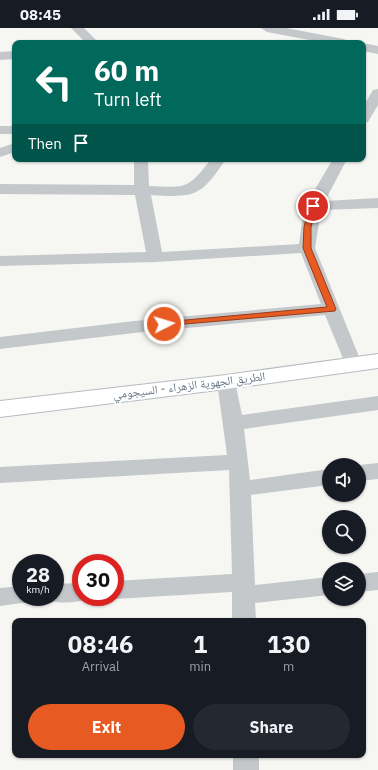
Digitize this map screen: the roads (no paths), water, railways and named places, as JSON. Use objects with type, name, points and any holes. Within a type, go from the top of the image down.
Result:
[{"type":"main road","name":"الطريق الجهوية الزهراء - السيجومي","points":[[0,409],[226,382],[378,361]]},
{"type":"street","points":[[77,28],[90,40]]},
{"type":"street","points":[[267,28],[329,40]]},
{"type":"street","points":[[366,48],[378,50]]},
{"type":"street","points":[[0,56],[12,55]]},
{"type":"street","points":[[366,114],[378,93]]},
{"type":"street","points":[[366,120],[378,122]]},
{"type":"street","points":[[0,130],[12,130]]},
{"type":"street","points":[[0,152],[12,148]]},
{"type":"street","points":[[141,162],[142,190],[155,257]]},
{"type":"street","points":[[0,189],[142,190],[176,192],[194,188],[200,184],[217,162]]},
{"type":"street","points":[[338,162],[313,206],[308,227],[307,248],[353,364]]},
{"type":"street","points":[[313,206],[378,203]]},
{"type":"street","points":[[0,261],[155,257],[307,248]]},
{"type":"street","points":[[0,343],[134,327],[332,309]]},
{"type":"street","points":[[226,382],[235,423],[239,462],[244,618]]},
{"type":"street","points":[[235,423],[378,403]]},
{"type":"street","points":[[1,478],[239,462]]},
{"type":"street","points":[[366,472],[378,471]]},
{"type":"street","points":[[241,489],[322,478]]},
{"type":"street","points":[[366,582],[378,581]]},
{"type":"street","points":[[124,590],[322,586]]},
{"type":"street","points":[[0,597],[12,596]]},
{"type":"street","points":[[246,758],[246,770]]}]
